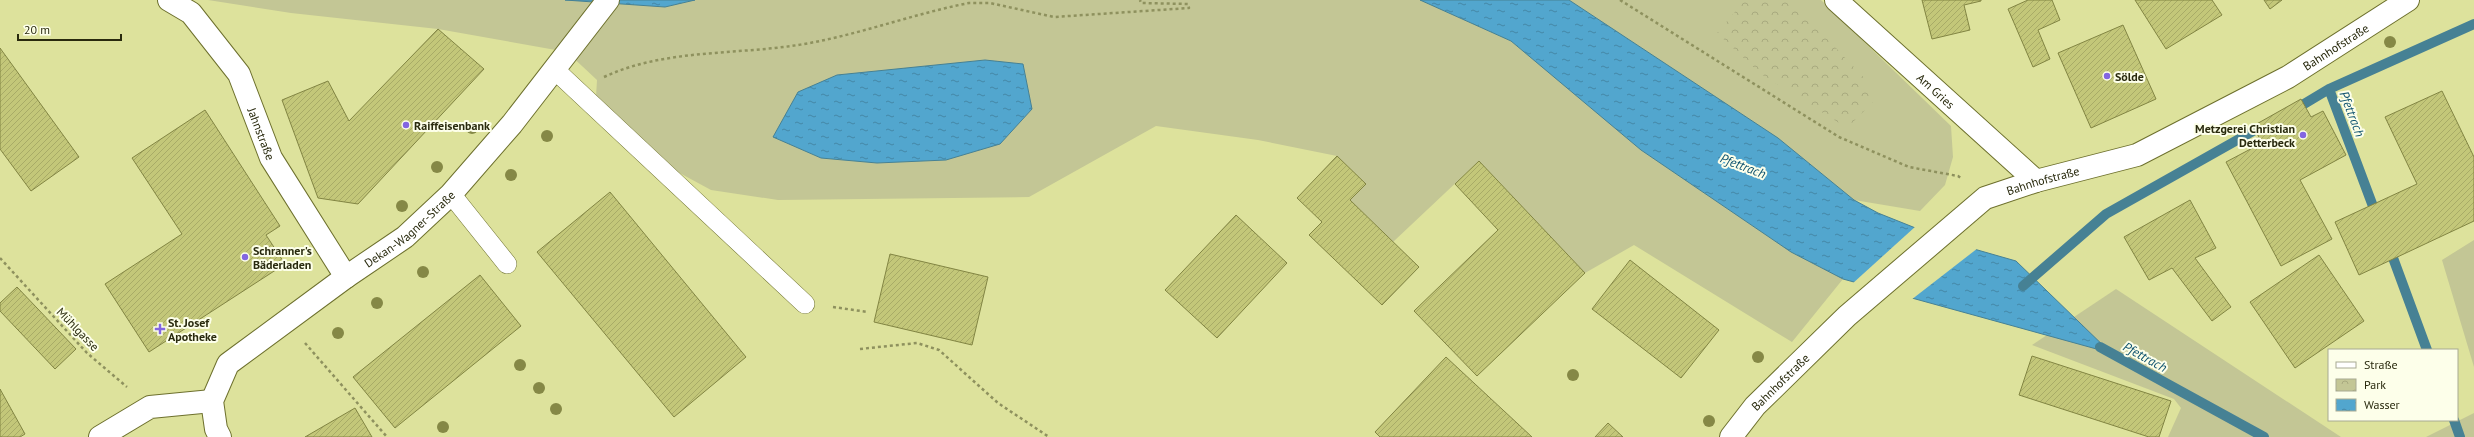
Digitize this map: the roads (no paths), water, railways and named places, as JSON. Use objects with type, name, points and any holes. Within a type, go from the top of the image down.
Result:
[{"type":"street","name":"Jahnstraße","points":[[169,0],[192,13],[239,74],[271,158],[346,277]]},
{"type":"street","name":"Dekan-Wagner-Straße","points":[[212,401],[228,364],[285,320],[405,237],[451,194],[512,124],[608,0]]},
{"type":"street","name":"Am Gries","points":[[1836,0],[2036,180]]},
{"type":"street","name":"Bahnhofstraße","points":[[1731,437],[1755,406],[1847,316],[1981,201],[2036,180],[2137,155],[2288,77],[2408,0]]},
{"type":"street","points":[[100,437],[150,407],[212,401],[216,429],[220,437]]},
{"type":"lane","points":[[554,69],[806,304]]},
{"type":"lane","points":[[451,194],[507,264]]},
{"type":"water","points":[[565,0],[695,0],[665,7]]},
{"type":"water","points":[[1420,0],[1569,0],[1778,138],[1854,200],[1878,213],[1953,243],[2016,261],[2111,353],[1843,279],[1791,252],[1641,150],[1511,41]]},
{"type":"water","points":[[985,60],[1023,64],[1032,109],[1000,144],[946,160],[877,163],[821,158],[773,137],[798,92],[837,75]]},
{"type":"waterway","name":"Pfettrach","points":[[2304,104],[2329,89],[2474,24]]},
{"type":"waterway","name":"Pfettrach","points":[[2329,89],[2377,217]]},
{"type":"waterway","name":"Pfettrach","points":[[2023,286],[2106,214],[2255,130]]},
{"type":"waterway","name":"Pfettrach","points":[[2389,247],[2427,349]]},
{"type":"waterway","name":"Pfettrach","points":[[2100,347],[2264,437]]},
{"type":"waterway","name":"Pfettrach","points":[[2454,421],[2460,437]]},
{"type":"place","name":"Sölde","points":[[2107,76]]},
{"type":"place","name":"Raiffeisenbank","points":[[406,125]]},
{"type":"place","name":"Metzgerei Christian Detterbeck","points":[[2303,135]]},
{"type":"place","name":"Schranner's Bäderladen","points":[[245,257]]},
{"type":"place","name":"St. Josef Apotheke","points":[[160,329]]}]
